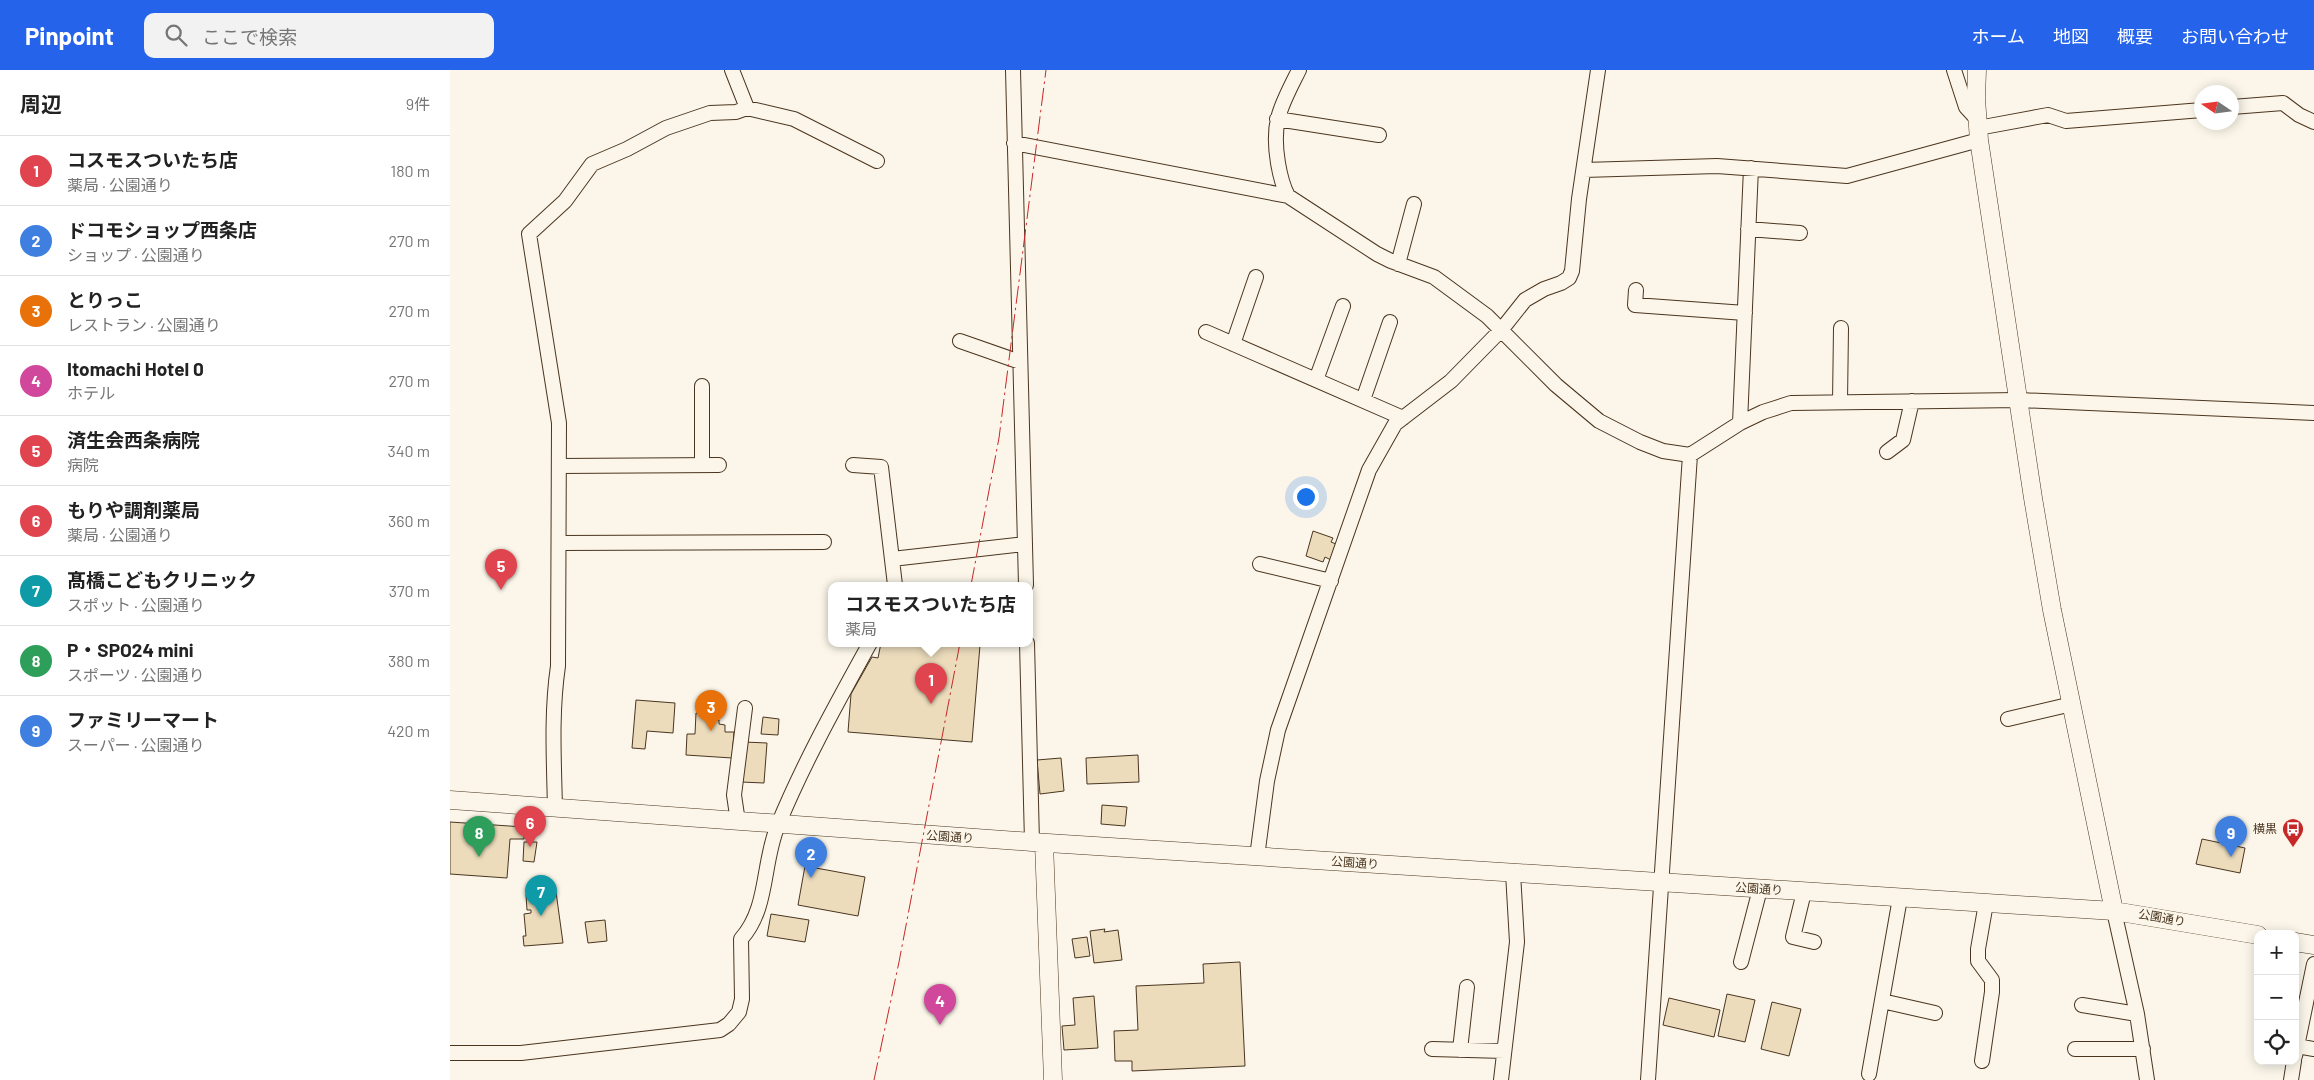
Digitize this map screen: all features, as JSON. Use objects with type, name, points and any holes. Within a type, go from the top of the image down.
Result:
[{"type":"street","points":[[732,70],[747,108]]},
{"type":"street","points":[[1012,70],[1026,582]]},
{"type":"street","points":[[1288,196],[1282,186],[1275,144],[1277,120],[1299,70]]},
{"type":"street","points":[[1258,857],[1267,781],[1278,730],[1369,470],[1396,424],[1452,381],[1502,329],[1525,300],[1569,278],[1574,259],[1598,70]]},
{"type":"street","points":[[1954,70],[1966,107],[1978,129]]},
{"type":"street","points":[[1977,70],[1978,129],[2051,600],[2114,911],[2137,1014],[2147,1080]]},
{"type":"street","points":[[2239,106],[2283,103],[2299,115],[2314,122]]},
{"type":"street","points":[[555,808],[554,728],[555,686],[558,666],[559,423],[529,234],[565,201],[592,164],[686,120],[710,113],[736,112],[747,108],[794,119],[877,161]]},
{"type":"street","points":[[1584,170],[1717,166],[1847,176],[1978,129],[2048,115],[2066,121],[2194,111]]},
{"type":"street","points":[[1277,120],[1379,135]]},
{"type":"street","points":[[1014,143],[1288,196],[1358,242],[1398,264],[1434,278],[1502,329],[1556,385],[1599,422],[1663,451],[1690,455],[1740,423],[1762,412],[1791,403],[2019,400],[2314,413]]},
{"type":"street","points":[[1740,423],[1751,168]]},
{"type":"street","points":[[1398,264],[1414,204]]},
{"type":"street","points":[[1748,229],[1800,234]]},
{"type":"street","points":[[1233,344],[1256,277]]},
{"type":"street","points":[[1636,290],[1635,305],[1745,313]]},
{"type":"street","points":[[1316,380],[1343,306]]},
{"type":"street","points":[[1363,400],[1390,322]]},
{"type":"street","points":[[1840,402],[1841,328]]},
{"type":"street","points":[[1206,332],[1403,418]]},
{"type":"street","points":[[960,340],[1020,362]]},
{"type":"street","points":[[702,386],[702,465]]},
{"type":"street","points":[[1887,452],[1903,440],[1912,401]]},
{"type":"street","points":[[1648,1080],[1690,455]]},
{"type":"street","points":[[559,466],[719,465]]},
{"type":"street","points":[[853,465],[881,467],[895,582]]},
{"type":"street","points":[[559,543],[824,542]]},
{"type":"street","points":[[892,559],[1025,544]]},
{"type":"street","points":[[1260,564],[1331,581]]},
{"type":"street","points":[[450,1053],[521,1053],[720,1030],[729,1024],[738,1012],[742,999],[741,940],[749,930],[761,902],[771,843],[819,737],[868,647]]},
{"type":"street","points":[[1027,647],[1053,1080]]},
{"type":"street","points":[[2008,719],[2072,704]]},
{"type":"street","points":[[738,822],[734,795],[745,708]]},
{"type":"street","name":"公園通り","points":[[450,800],[1038,843],[2114,911],[2254,934]]},
{"type":"street","points":[[1501,1080],[1517,942],[1512,873]]},
{"type":"street","points":[[1741,962],[1760,889]]},
{"type":"street","points":[[1804,892],[1793,937],[1814,942]]},
{"type":"street","points":[[1869,1074],[1900,898]]},
{"type":"street","points":[[1982,1061],[1992,992],[1992,980],[1978,961],[1978,949],[1986,903]]},
{"type":"street","points":[[2299,943],[2314,945]]},
{"type":"street","points":[[2299,1036],[2314,964]]},
{"type":"street","points":[[1460,1050],[1468,987]]},
{"type":"street","points":[[1882,1001],[1935,1013]]},
{"type":"street","points":[[2082,1005],[2137,1014]]},
{"type":"street","points":[[1432,1049],[1504,1052]]},
{"type":"street","points":[[2075,1049],[2143,1049]]},
{"type":"street","points":[[2299,1051],[2314,1049]]},
{"type":"street","points":[[2290,1080],[2293,1065]]},
{"type":"building","points":[[1313,531],[1333,538],[1331,542],[1336,544],[1331,560],[1325,557],[1323,562],[1306,556]]},
{"type":"building","points":[[880,647],[980,647],[972,742],[848,732],[851,694],[872,657],[878,658]]},
{"type":"building","points":[[636,700],[675,703],[673,733],[647,731],[645,749],[632,748]]},
{"type":"building","points":[[696,713],[711,714],[709,719],[719,720],[719,724],[725,725],[725,732],[734,732],[732,758],[686,755],[687,734],[695,734]]},
{"type":"building","points":[[763,717],[779,719],[778,735],[761,734]]},
{"type":"building","points":[[744,742],[767,743],[764,783],[741,782]]},
{"type":"building","points":[[1138,755],[1139,782],[1087,784],[1086,758]]},
{"type":"building","points":[[1061,758],[1064,791],[1040,794],[1037,760]]},
{"type":"building","points":[[1102,805],[1127,807],[1125,826],[1101,824]]},
{"type":"building","points":[[450,822],[524,827],[524,839],[510,839],[507,878],[450,874]]},
{"type":"building","points":[[2202,839],[2245,848],[2240,873],[2196,864]]},
{"type":"building","points":[[524,842],[537,842],[534,862],[523,861]]},
{"type":"building","points":[[805,866],[865,877],[858,916],[798,905]]},
{"type":"building","points":[[548,887],[549,892],[556,892],[563,943],[524,946],[523,936],[526,936],[524,914],[531,913],[531,910],[527,910],[526,895],[534,894],[534,889]]},
{"type":"building","points":[[771,914],[809,920],[805,942],[767,936]]},
{"type":"building","points":[[605,920],[607,941],[588,943],[585,922]]},
{"type":"building","points":[[1105,929],[1104,932],[1118,930],[1122,960],[1094,963],[1090,931]]},
{"type":"building","points":[[1087,937],[1090,956],[1075,958],[1072,939]]},
{"type":"building","points":[[1240,962],[1245,1066],[1132,1071],[1132,1061],[1115,1061],[1114,1031],[1138,1030],[1136,986],[1204,983],[1203,964]]},
{"type":"building","points":[[1727,994],[1755,1000],[1745,1042],[1718,1036]]},
{"type":"building","points":[[1094,996],[1098,1048],[1064,1050],[1062,1026],[1075,1025],[1073,998]]},
{"type":"building","points":[[1669,998],[1720,1010],[1714,1037],[1663,1025]]},
{"type":"building","points":[[1772,1002],[1801,1009],[1789,1056],[1761,1049]]},
{"type":"power","points":[[972,582],[999,438],[1046,70]]},
{"type":"power","points":[[874,1080],[899,962],[959,647]]},
{"type":"place","name":"済生会西条病院","points":[[501,590]]},
{"type":"place","name":"コスモスついたち店","points":[[931,704]]},
{"type":"place","name":"とりっこ","points":[[711,731]]},
{"type":"place","name":"もりや調剤薬局","points":[[530,847]]},
{"type":"place","name":"横黒","points":[[2293,848]]},
{"type":"place","name":"P・SPO24 mini","points":[[479,857]]},
{"type":"place","name":"ファミリーマート","points":[[2231,857]]},
{"type":"place","name":"ドコモショップ西条店","points":[[811,878]]},
{"type":"place","name":"髙橋こどもクリニック","points":[[541,916]]},
{"type":"place","name":"Itomachi Hotel 0","points":[[940,1025]]}]
